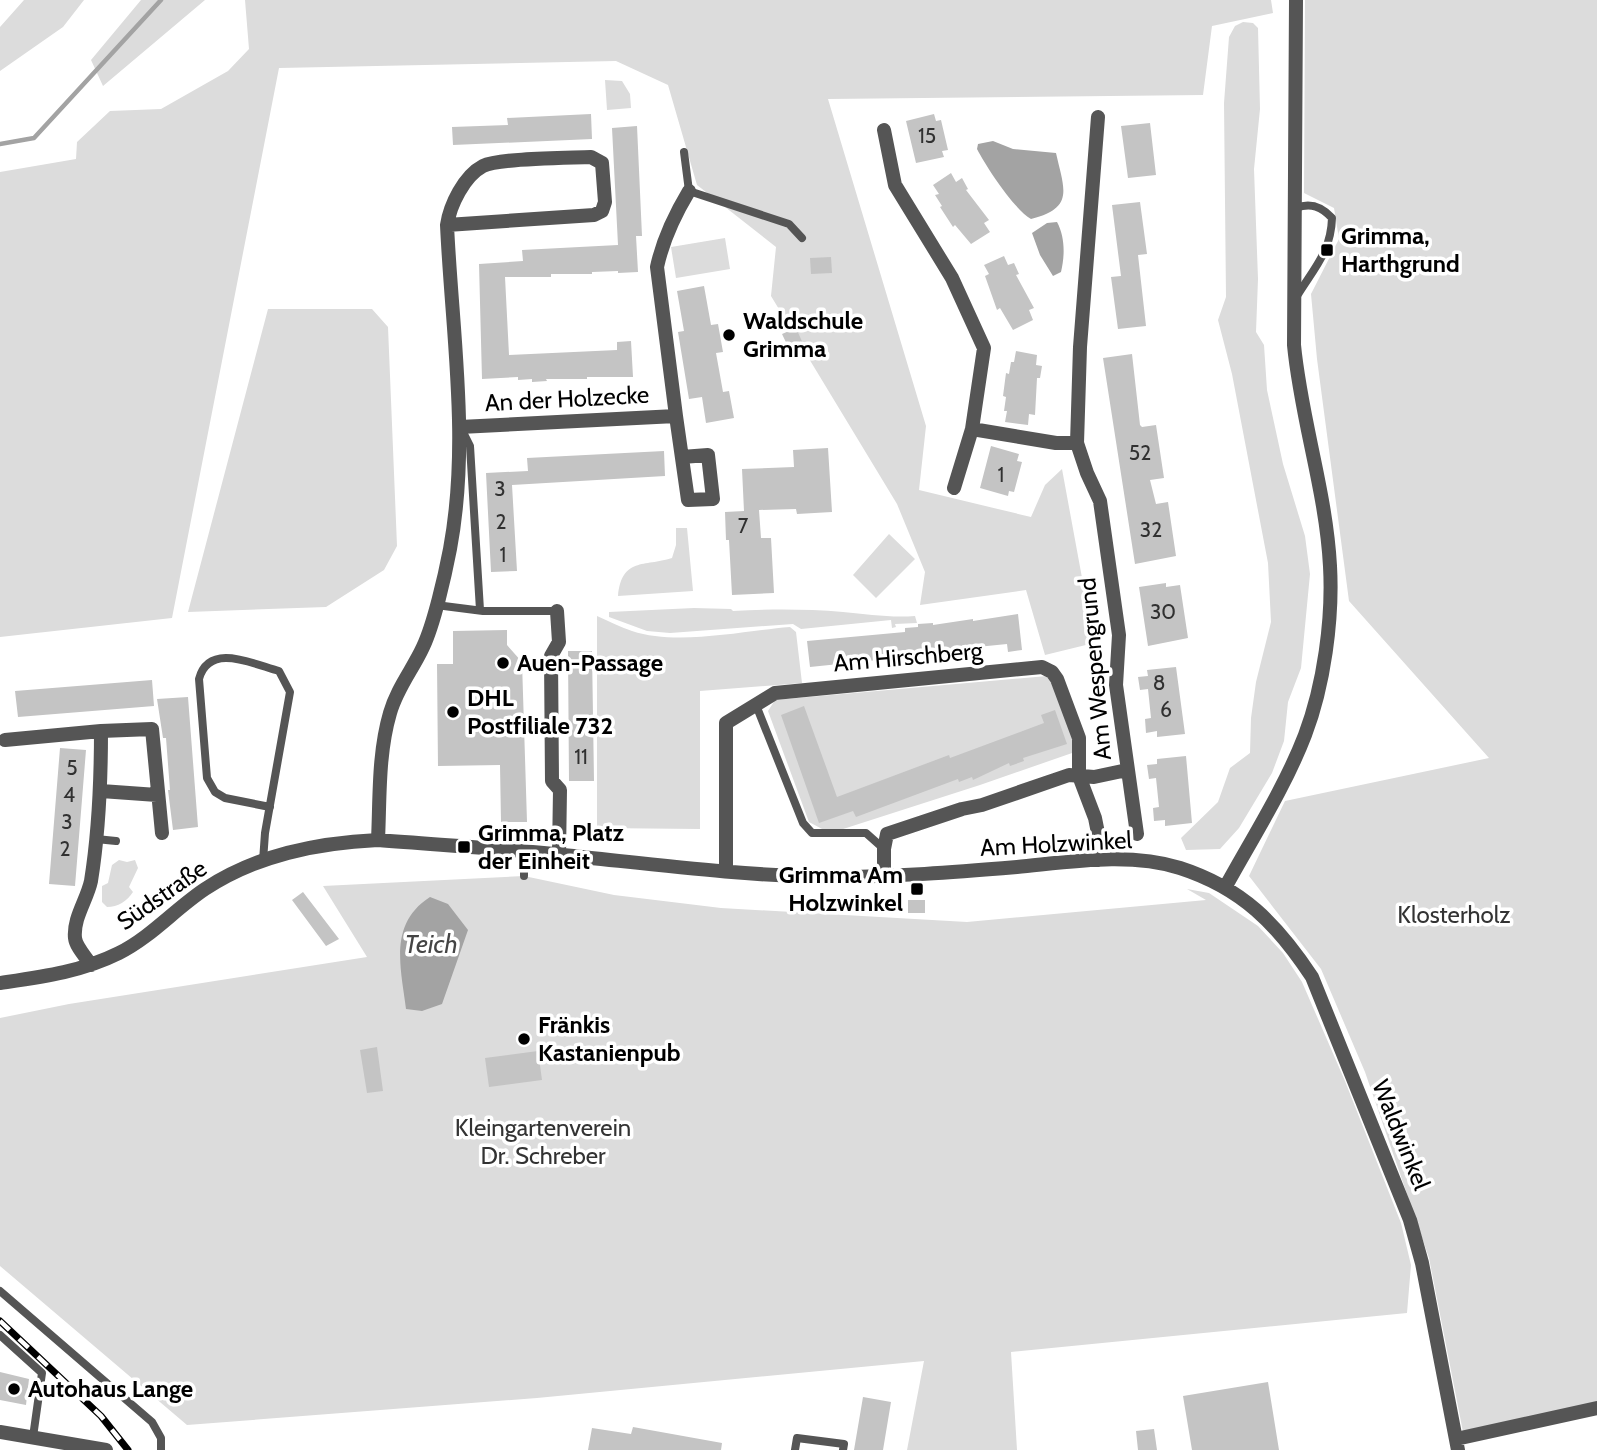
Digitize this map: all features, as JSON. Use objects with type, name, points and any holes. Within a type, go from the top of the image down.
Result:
[{"type":"street","points":[[1226,886],[1286,776],[1305,734],[1317,696],[1328,629],[1330,566],[1321,500],[1297,379],[1293,301],[1296,0]]},
{"type":"street","name":"Am Wespengrund","points":[[1098,117],[1081,333],[1077,443],[1100,501],[1119,635],[1116,685],[1137,834]]},
{"type":"street","points":[[884,130],[895,185],[952,278],[985,348],[972,429],[954,488]]},
{"type":"street","name":"An der Holzecke","points":[[378,840],[386,728],[399,688],[424,645],[450,550],[458,490],[460,427],[447,225],[449,210],[473,173],[491,163],[591,157],[602,163],[605,202],[602,211],[594,215],[447,225]]},
{"type":"street","name":"An der Holzecke","points":[[682,457],[657,267],[662,244],[689,191]]},
{"type":"street","name":"An der Holzecke","points":[[460,427],[676,416]]},
{"type":"street","points":[[972,429],[1055,443],[1077,443]]},
{"type":"street","points":[[557,611],[559,642],[551,656],[552,781],[559,790],[559,854]]},
{"type":"street","name":"Am Hirschberg","points":[[726,870],[726,723],[775,693],[1042,667],[1052,672],[1057,679],[1079,738],[1079,776],[1100,838],[1099,860]]},
{"type":"street","points":[[5,740],[152,729],[162,833]]},
{"type":"street","points":[[91,965],[75,942],[75,927],[90,885],[101,791],[102,731]]},
{"type":"street","name":"Am Wespengrund","points":[[1079,776],[1094,777],[1127,769]]},
{"type":"street","name":"Am Holzwinkel","points":[[884,849],[887,834],[1069,775],[1079,776]]},
{"type":"street","points":[[101,791],[157,795]]},
{"type":"street","name":"Südstraße","points":[[0,983],[59,975],[91,965],[145,937],[205,889],[263,861],[303,848],[378,840],[559,854]]},
{"type":"street","points":[[884,849],[884,876]]},
{"type":"street","name":"Am Holzwinkel","points":[[559,854],[830,877],[884,876],[1099,860],[1138,861],[1179,868],[1226,886]]},
{"type":"street","name":"Waldwinkel","points":[[1226,886],[1264,916],[1292,946],[1312,977],[1328,1013],[1410,1220],[1422,1263],[1457,1445],[1597,1408]]},
{"type":"street","points":[[0,1432],[106,1450]]},
{"type":"lane","points":[[684,152],[689,191],[772,216],[789,224],[802,238]]},
{"type":"lane","points":[[1293,301],[1326,250],[1331,238],[1332,218],[1323,208],[1305,205],[1296,208]]},
{"type":"lane","points":[[460,427],[470,446],[480,610]]},
{"type":"lane","points":[[436,605],[480,610],[557,611]]},
{"type":"lane","points":[[263,861],[265,833],[270,807],[290,692],[279,671],[225,657],[212,659],[204,667],[199,679],[207,778],[215,792],[225,797],[270,807]]},
{"type":"lane","points":[[755,705],[803,823],[812,833],[866,833],[884,849]]},
{"type":"lane","points":[[96,839],[116,841]]},
{"type":"lane","points":[[524,852],[524,876]]},
{"type":"lane","points":[[0,1291],[152,1422],[160,1438],[161,1450]]},
{"type":"lane","points":[[0,1335],[42,1373],[33,1437]]},
{"type":"lane","points":[[795,1450],[797,1438],[844,1444],[843,1450]]},
{"type":"green space","points":[[24,0],[84,0],[63,27],[0,71],[0,27]]},
{"type":"green space","points":[[141,0],[205,0],[103,86],[91,60]]},
{"type":"green space","points":[[245,0],[1271,0],[1273,13],[1212,26],[1203,95],[828,99],[926,426],[919,490],[1031,517],[1045,485],[1062,469],[1094,643],[1045,655],[1026,590],[920,605],[925,572],[897,504],[771,296],[776,247],[697,185],[668,85],[616,61],[279,68],[172,618],[0,637],[0,172],[76,159],[77,142],[110,111],[161,109],[228,71],[249,49]]},
{"type":"green space","name":"Klosterholz","points":[[1305,0],[1597,0],[1597,1405],[1463,1432],[1429,1258],[1365,1072],[1321,969],[1249,876],[1285,801],[1489,758],[1349,601],[1311,294],[1339,239],[1334,208],[1304,193]]},
{"type":"green space","points":[[1243,22],[1253,23],[1258,28],[1260,109],[1254,169],[1258,279],[1256,332],[1264,345],[1267,390],[1283,464],[1305,536],[1310,574],[1301,668],[1288,702],[1284,741],[1272,773],[1239,828],[1220,849],[1186,850],[1181,838],[1218,802],[1230,768],[1250,753],[1256,682],[1271,622],[1268,563],[1232,374],[1218,320],[1226,297],[1224,103],[1229,37],[1235,26]]},
{"type":"green space","points":[[605,80],[622,81],[630,94],[631,108],[607,110]]},
{"type":"green space","points":[[725,238],[730,269],[676,278],[671,247]]},
{"type":"green space","points":[[268,309],[372,309],[388,327],[397,546],[384,570],[326,607],[188,612]]},
{"type":"green space","points":[[676,528],[687,528],[693,591],[618,596],[620,584],[629,569],[672,558],[676,545]]},
{"type":"green space","points":[[889,534],[915,559],[876,598],[853,575]]},
{"type":"green space","points":[[694,608],[733,611],[815,610],[915,616],[917,623],[895,624],[896,627],[892,628],[891,620],[801,629],[793,624],[670,633],[647,631],[609,617],[609,612]]},
{"type":"green space","points":[[597,616],[632,631],[669,637],[710,636],[790,627],[796,632],[802,683],[700,691],[700,829],[597,828]]},
{"type":"green space","points":[[1047,676],[1063,701],[1075,752],[840,830],[824,830],[809,822],[768,711],[775,700]]},
{"type":"green space","points":[[119,860],[135,860],[138,868],[129,887],[133,892],[122,903],[107,907],[102,902],[102,886],[108,883],[112,865]]},
{"type":"green space","name":"Kleingartenverein Dr. Schreber","points":[[524,876],[614,895],[721,908],[967,922],[1206,900],[1187,889],[1209,893],[1258,926],[1283,953],[1302,982],[1345,1081],[1401,1223],[1411,1265],[1407,1313],[1011,1352],[1017,1450],[907,1450],[924,1361],[537,1398],[187,1425],[0,1266],[0,1018],[69,1004],[367,957],[323,886]]},
{"type":"water","points":[[993,141],[1013,149],[1056,153],[1063,195],[1055,209],[1031,219],[1017,207],[977,149],[978,144]]},
{"type":"water","points":[[1057,222],[1064,246],[1061,272],[1053,276],[1040,255],[1032,233],[1047,223]]},
{"type":"water","name":"Teich","points":[[430,897],[448,904],[468,930],[442,1004],[422,1011],[406,1009],[400,963],[403,933],[417,908]]},
{"type":"building","points":[[591,114],[592,139],[453,145],[452,127],[508,125],[507,118]]},
{"type":"building","points":[[934,114],[936,121],[941,120],[948,150],[942,151],[944,157],[916,163],[906,121]]},
{"type":"building","points":[[1150,123],[1156,175],[1128,178],[1121,126]]},
{"type":"building","points":[[637,126],[642,236],[636,236],[638,272],[505,277],[509,355],[617,350],[617,342],[631,341],[633,377],[546,379],[547,381],[532,382],[532,379],[518,380],[518,377],[482,379],[479,264],[523,261],[522,250],[618,245],[612,128]]},
{"type":"building","points":[[951,173],[956,182],[962,178],[968,189],[966,190],[989,220],[984,223],[990,232],[971,244],[955,225],[953,227],[935,195],[939,194],[933,185]]},
{"type":"building","points":[[1140,202],[1147,254],[1138,255],[1146,326],[1118,329],[1111,277],[1121,276],[1112,205]]},
{"type":"building","points":[[1004,256],[1008,265],[1014,263],[1019,274],[1016,275],[1034,308],[1029,310],[1033,320],[1013,330],[1000,308],[997,310],[985,276],[989,274],[984,265]]},
{"type":"building","points":[[831,257],[832,273],[811,274],[810,258]]},
{"type":"building","points":[[704,286],[711,325],[718,324],[723,352],[716,353],[723,392],[729,391],[734,418],[706,423],[702,397],[689,399],[678,332],[684,331],[677,291]]},
{"type":"building","points":[[796,328],[805,348],[792,355],[782,334]]},
{"type":"building","points":[[1016,351],[1037,355],[1036,365],[1042,366],[1040,378],[1037,378],[1035,415],[1029,414],[1028,425],[1005,422],[1006,397],[1003,396],[1006,373],[1009,374]]},
{"type":"building","points":[[1132,354],[1140,425],[1156,425],[1164,478],[1150,480],[1156,504],[1168,502],[1176,556],[1135,564],[1103,358]]},
{"type":"building","points":[[991,446],[1019,454],[1017,461],[1022,462],[1014,492],[1009,491],[1008,496],[980,488]]},
{"type":"building","points":[[828,448],[832,512],[797,514],[796,509],[759,510],[761,538],[771,538],[774,593],[732,595],[725,512],[744,511],[742,469],[794,467],[793,450]]},
{"type":"building","points":[[664,451],[665,476],[512,485],[517,571],[491,572],[486,473],[528,471],[527,458]]},
{"type":"building","points":[[1166,583],[1166,587],[1180,585],[1188,638],[1148,646],[1139,587]]},
{"type":"building","points":[[1018,614],[1022,650],[1008,652],[1007,644],[810,667],[807,641],[905,632],[905,628],[918,627],[918,624],[973,621]]},
{"type":"building","points":[[507,630],[507,645],[522,662],[527,822],[501,822],[500,765],[438,766],[437,664],[453,664],[453,631]]},
{"type":"building","points":[[568,651],[592,651],[594,781],[569,781]]},
{"type":"building","points":[[1176,667],[1185,734],[1157,737],[1157,731],[1146,733],[1145,719],[1151,718],[1148,689],[1140,690],[1138,677],[1148,676],[1147,670]]},
{"type":"building","points":[[152,680],[154,706],[18,717],[15,691]]},
{"type":"building","points":[[188,697],[198,827],[173,830],[166,738],[163,738],[157,699]]},
{"type":"building","points":[[804,706],[837,797],[1044,723],[1041,715],[1055,710],[1067,744],[1023,758],[1024,761],[1010,766],[1009,763],[973,780],[972,777],[959,782],[958,779],[856,817],[853,811],[819,823],[781,715]]},
{"type":"building","points":[[60,748],[86,750],[75,886],[49,884]]},
{"type":"building","points":[[1186,756],[1192,823],[1165,826],[1165,820],[1154,821],[1153,808],[1159,807],[1156,778],[1149,779],[1147,765],[1157,764],[1157,759]]},
{"type":"building","points":[[303,892],[339,939],[326,946],[292,900]]},
{"type":"building","points":[[908,900],[925,900],[925,913],[908,913]]},
{"type":"building","points":[[377,1047],[383,1091],[367,1093],[360,1050]]},
{"type":"building","points":[[538,1051],[542,1080],[489,1087],[485,1058]]},
{"type":"building","name":"Autohaus Lange","points":[[0,1372],[29,1379],[26,1405],[0,1400]]},
{"type":"building","points":[[1268,1382],[1279,1450],[1192,1450],[1183,1396]]},
{"type":"building","points":[[863,1397],[891,1402],[883,1450],[854,1450]]},
{"type":"building","points":[[633,1427],[722,1443],[721,1450],[588,1450],[592,1428],[631,1434]]},
{"type":"building","points":[[1154,1429],[1157,1450],[1138,1450],[1136,1431]]},
{"type":"waterway","points":[[0,144],[34,138],[161,0]]},
{"type":"railway","points":[[0,1321],[101,1416],[128,1450]]},
{"type":"place","name":"Grimma, Harthgrund","points":[[1327,250]]},
{"type":"place","name":"Waldschule Grimma","points":[[729,335]]},
{"type":"place","name":"Auen-Passage","points":[[503,663]]},
{"type":"place","name":"DHL Postfiliale 732","points":[[453,712]]},
{"type":"place","name":"Grimma, Platz der Einheit","points":[[464,847]]},
{"type":"place","name":"Grimma Am Holzwinkel","points":[[917,889]]},
{"type":"place","name":"Fränkis Kastanienpub","points":[[524,1039]]},
{"type":"place","name":"Autohaus Lange","points":[[14,1389]]}]
